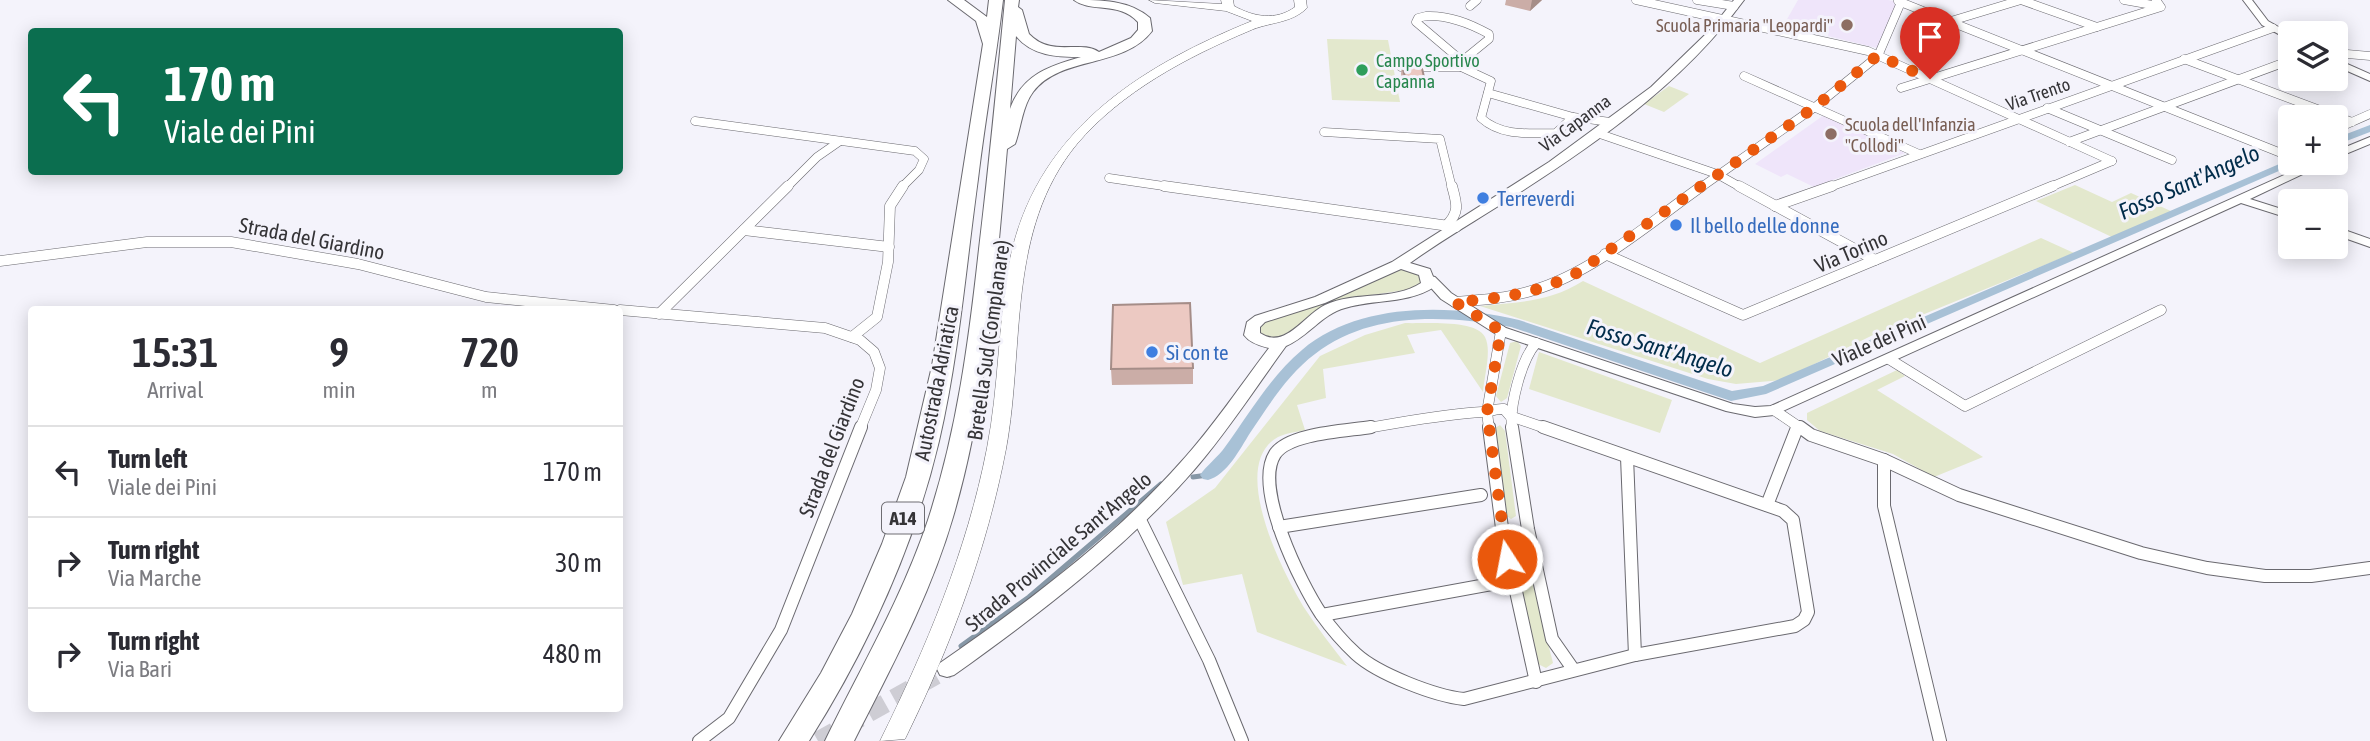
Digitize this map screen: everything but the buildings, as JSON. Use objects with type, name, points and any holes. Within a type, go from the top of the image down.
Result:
[{"type":"highway","points":[[955,0],[982,19],[990,48]]},
{"type":"highway","name":"Autostrada Adriatica","points":[[793,741],[864,615],[892,551],[917,478],[933,414],[953,301],[996,0]]},
{"type":"highway","points":[[1012,0],[1021,34],[1035,45],[1068,52],[1115,49]]},
{"type":"highway","name":"Autostrada Adriatica","points":[[839,741],[887,650],[929,554],[952,478],[966,413],[981,318],[1012,0]]},
{"type":"highway","points":[[996,176],[1025,90],[1052,72],[1115,49],[1143,35],[1147,26],[1145,21],[1128,8],[1081,0]]},
{"type":"main road","points":[[1155,0],[1232,10]]},
{"type":"main road","name":"Bretella Sud (Complanare)","points":[[892,741],[949,614],[984,503],[1002,414],[1016,272],[1028,218],[1042,184],[1061,154],[1086,126],[1113,102],[1162,71],[1232,10],[1265,20],[1294,14],[1301,8],[1300,0]]},
{"type":"main road","name":"Via Capanna","points":[[1260,341],[1251,332],[1255,321],[1320,300],[1396,266],[1451,226],[1526,183],[1603,128],[1682,66],[1736,3]]},
{"type":"main road","points":[[1414,253],[1424,280]]},
{"type":"main road","points":[[1396,266],[1424,280]]},
{"type":"main road","name":"Strada Provinciale Sant'Angelo","points":[[947,669],[1006,628],[1139,518],[1188,465],[1280,344],[1292,340],[1317,316],[1331,308],[1424,280]]},
{"type":"main road","points":[[1267,360],[1260,341],[1280,344]]},
{"type":"street","points":[[1470,6],[1478,0]]},
{"type":"street","points":[[1636,0],[1878,55],[2069,142],[2278,65]]},
{"type":"street","points":[[1697,0],[1736,3]]},
{"type":"street","points":[[1450,299],[1516,297],[1535,292],[1575,274],[1815,107],[1878,55],[1900,0],[2278,152]]},
{"type":"street","points":[[1951,21],[2021,0],[2096,27]]},
{"type":"street","points":[[2124,0],[2158,4]]},
{"type":"street","points":[[2247,0],[2259,17],[2278,31]]},
{"type":"street","points":[[1901,88],[2024,51],[2158,4]]},
{"type":"street","points":[[1401,67],[1462,64],[1489,39],[1489,34],[1446,17],[1434,15],[1418,18],[1416,22],[1462,64],[1491,81],[1481,118],[1486,124],[1496,129],[1556,133],[1573,117]]},
{"type":"street","name":"Via Trento","points":[[1775,206],[2273,28]]},
{"type":"street","points":[[2348,54],[2370,55]]},
{"type":"street","points":[[2184,60],[2352,122]]},
{"type":"street","points":[[2348,68],[2370,78]]},
{"type":"street","points":[[1744,76],[1919,154]]},
{"type":"street","points":[[1488,93],[1573,117],[1717,174],[1875,260]]},
{"type":"street","points":[[2047,108],[2172,160]]},
{"type":"street","points":[[2348,124],[2370,114]]},
{"type":"street","points":[[695,121],[915,151],[924,159],[919,170],[893,198],[877,317],[852,337]]},
{"type":"street","points":[[1109,178],[1451,226],[1458,209],[1440,139],[1324,132]]},
{"type":"street","points":[[2348,150],[2370,140]]},
{"type":"street","points":[[659,314],[817,157],[841,141]]},
{"type":"street","name":"Via Torino","points":[[1605,254],[1743,315],[2112,161],[2069,142]]},
{"type":"street","name":"Viale dei Pini","points":[[1424,280],[1501,331],[1731,408],[1755,412],[1774,410],[2293,175]]},
{"type":"street","points":[[2239,199],[2278,212]]},
{"type":"street","points":[[744,230],[888,247]]},
{"type":"street","points":[[2348,235],[2369,241]]},
{"type":"street","name":"Strada del Giardino","points":[[0,261],[147,242],[231,242],[358,264],[486,297],[575,306]]},
{"type":"street","name":"Strada del Giardino","points":[[623,310],[825,328],[852,337],[876,353],[881,366],[876,390],[781,630],[729,718],[699,741]]},
{"type":"street","points":[[1889,359],[1965,406],[2161,310]]},
{"type":"street","points":[[1501,331],[1487,412],[1503,537],[1536,682]]},
{"type":"street","points":[[1536,343],[1527,353],[1510,416],[1528,529],[1552,639],[1573,669]]},
{"type":"street","points":[[1774,410],[1797,428],[1884,460],[1959,495],[2141,553],[2207,568],[2265,576],[2311,576],[2370,568]]},
{"type":"street","points":[[1466,412],[1487,412],[1494,418],[1503,420],[1510,416],[1783,511],[1793,520],[1808,612],[1804,620],[1795,626],[1573,669],[1536,682],[1464,699],[1438,696],[1372,665],[1342,641],[1322,615],[1279,527],[1270,493],[1270,467],[1275,454],[1285,445],[1312,437],[1466,412]]},
{"type":"street","points":[[1766,505],[1797,428]]},
{"type":"street","points":[[1627,457],[1635,655]]},
{"type":"street","points":[[1884,460],[1884,506],[1940,741]]},
{"type":"street","points":[[1279,527],[1481,495]]},
{"type":"street","points":[[1139,518],[1209,660],[1242,741]]},
{"type":"street","points":[[1322,615],[1497,583]]},
{"type":"shaded area","name":"Scuola Primaria \"Leopardi\"","points":[[1798,0],[1897,2],[1877,48],[1828,36],[1829,30],[1786,21]]},
{"type":"shaded area","name":"Scuola dell'Infanzia \"Collodi\"","points":[[1824,115],[1905,153],[1814,187],[1787,174],[1781,177],[1755,164]]},
{"type":"green space","name":"Campo Sportivo Capanna","points":[[1327,39],[1388,40],[1400,102],[1332,100]]},
{"type":"green space","points":[[1669,86],[1689,94],[1664,112],[1644,104]]},
{"type":"green space","points":[[2075,185],[2112,202],[2131,193],[2173,212],[2116,239],[2036,201]]},
{"type":"green space","points":[[2041,238],[2074,253],[1873,335],[1782,380],[1736,384],[1708,379],[1480,306],[1546,297],[1583,281],[1760,363]]},
{"type":"green space","points":[[1398,269],[1417,272],[1423,282],[1412,289],[1345,299],[1282,340],[1261,338],[1256,327],[1264,322]]},
{"type":"green space","points":[[1405,323],[1460,325],[1480,331],[1485,337],[1488,349],[1483,392],[1441,330],[1407,335],[1415,353],[1323,369],[1326,398],[1297,405],[1305,430],[1278,437],[1264,451],[1258,471],[1264,521],[1285,572],[1305,609],[1347,666],[1257,632],[1242,574],[1183,585],[1166,522],[1215,488],[1320,356],[1365,335]]},
{"type":"green space","points":[[1517,341],[1521,346],[1507,398],[1501,402],[1496,396],[1510,343]]},
{"type":"green space","points":[[1539,352],[1672,400],[1660,433],[1529,389]]},
{"type":"green space","points":[[1897,370],[1905,376],[1877,390],[1983,457],[1934,477],[1893,454],[1820,431],[1807,420],[1807,413]]},
{"type":"green space","points":[[1500,425],[1505,431],[1516,516],[1511,519],[1504,514],[1495,428]]},
{"type":"green space","points":[[1515,532],[1521,537],[1553,663],[1546,668],[1538,664],[1509,534]]},
{"type":"waterway","name":"Fosso Sant'Angelo","points":[[2348,137],[2370,128]]},
{"type":"waterway","name":"Fosso Sant'Angelo","points":[[1208,475],[1219,466],[1295,364],[1329,337],[1353,327],[1407,316],[1490,319],[1514,323],[1731,396],[1766,390],[2278,168]]},
{"type":"waterway","points":[[1193,477],[1208,475]]},
{"type":"waterway","points":[[961,646],[1029,597],[1161,484]]},
{"type":"tunnel","points":[[818,741],[947,669]]},
{"type":"place","name":"Scuola Primaria \"Leopardi\"","points":[[1847,25]]},
{"type":"place","name":"Campo Sportivo Capanna","points":[[1362,70]]},
{"type":"place","name":"Scuola dell'Infanzia \"Collodi\"","points":[[1831,134]]},
{"type":"place","name":"Terreverdi","points":[[1483,198]]},
{"type":"place","name":"Il bello delle donne","points":[[1676,225]]},
{"type":"place","name":"Sì con te","points":[[1152,352]]},
{"type":"route","points":[[1507,559],[1487,412],[1501,331],[1455,302],[1516,297],[1553,285],[1575,274],[1815,107],[1878,55],[1930,79]]}]
